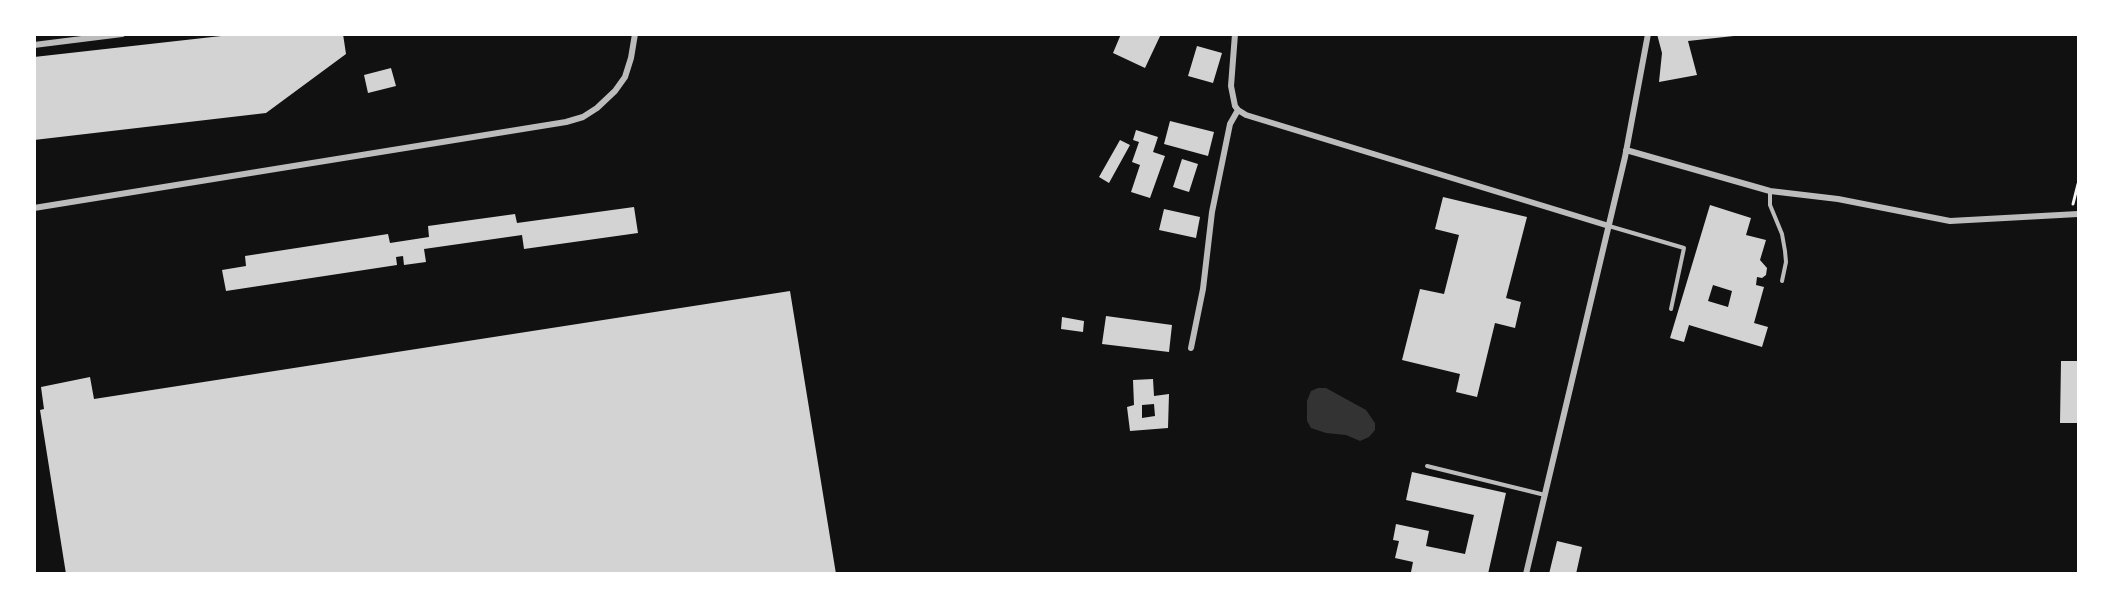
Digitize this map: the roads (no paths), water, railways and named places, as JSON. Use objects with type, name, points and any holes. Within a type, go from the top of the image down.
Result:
[{"type":"street","points":[[34,45],[122,34]]},
{"type":"street","points":[[34,208],[566,122],[583,117],[597,108],[615,91],[625,77],[635,34]]},
{"type":"street","points":[[1235,34],[1230,86],[1232,98],[1238,110],[1258,120],[1609,226]]},
{"type":"street","points":[[1526,573],[1609,226],[1648,34]]},
{"type":"street","points":[[1191,348],[1203,290],[1212,212],[1230,124],[1238,110]]},
{"type":"street","points":[[1626,150],[1770,191],[1838,199],[1950,221],[2079,214]]},
{"type":"lane","points":[[1770,191],[1770,205],[1782,234],[1785,251],[1786,262],[1782,281]]},
{"type":"lane","points":[[1609,226],[1684,248],[1671,309]]},
{"type":"lane","points":[[1427,466],[1545,495]]}]
